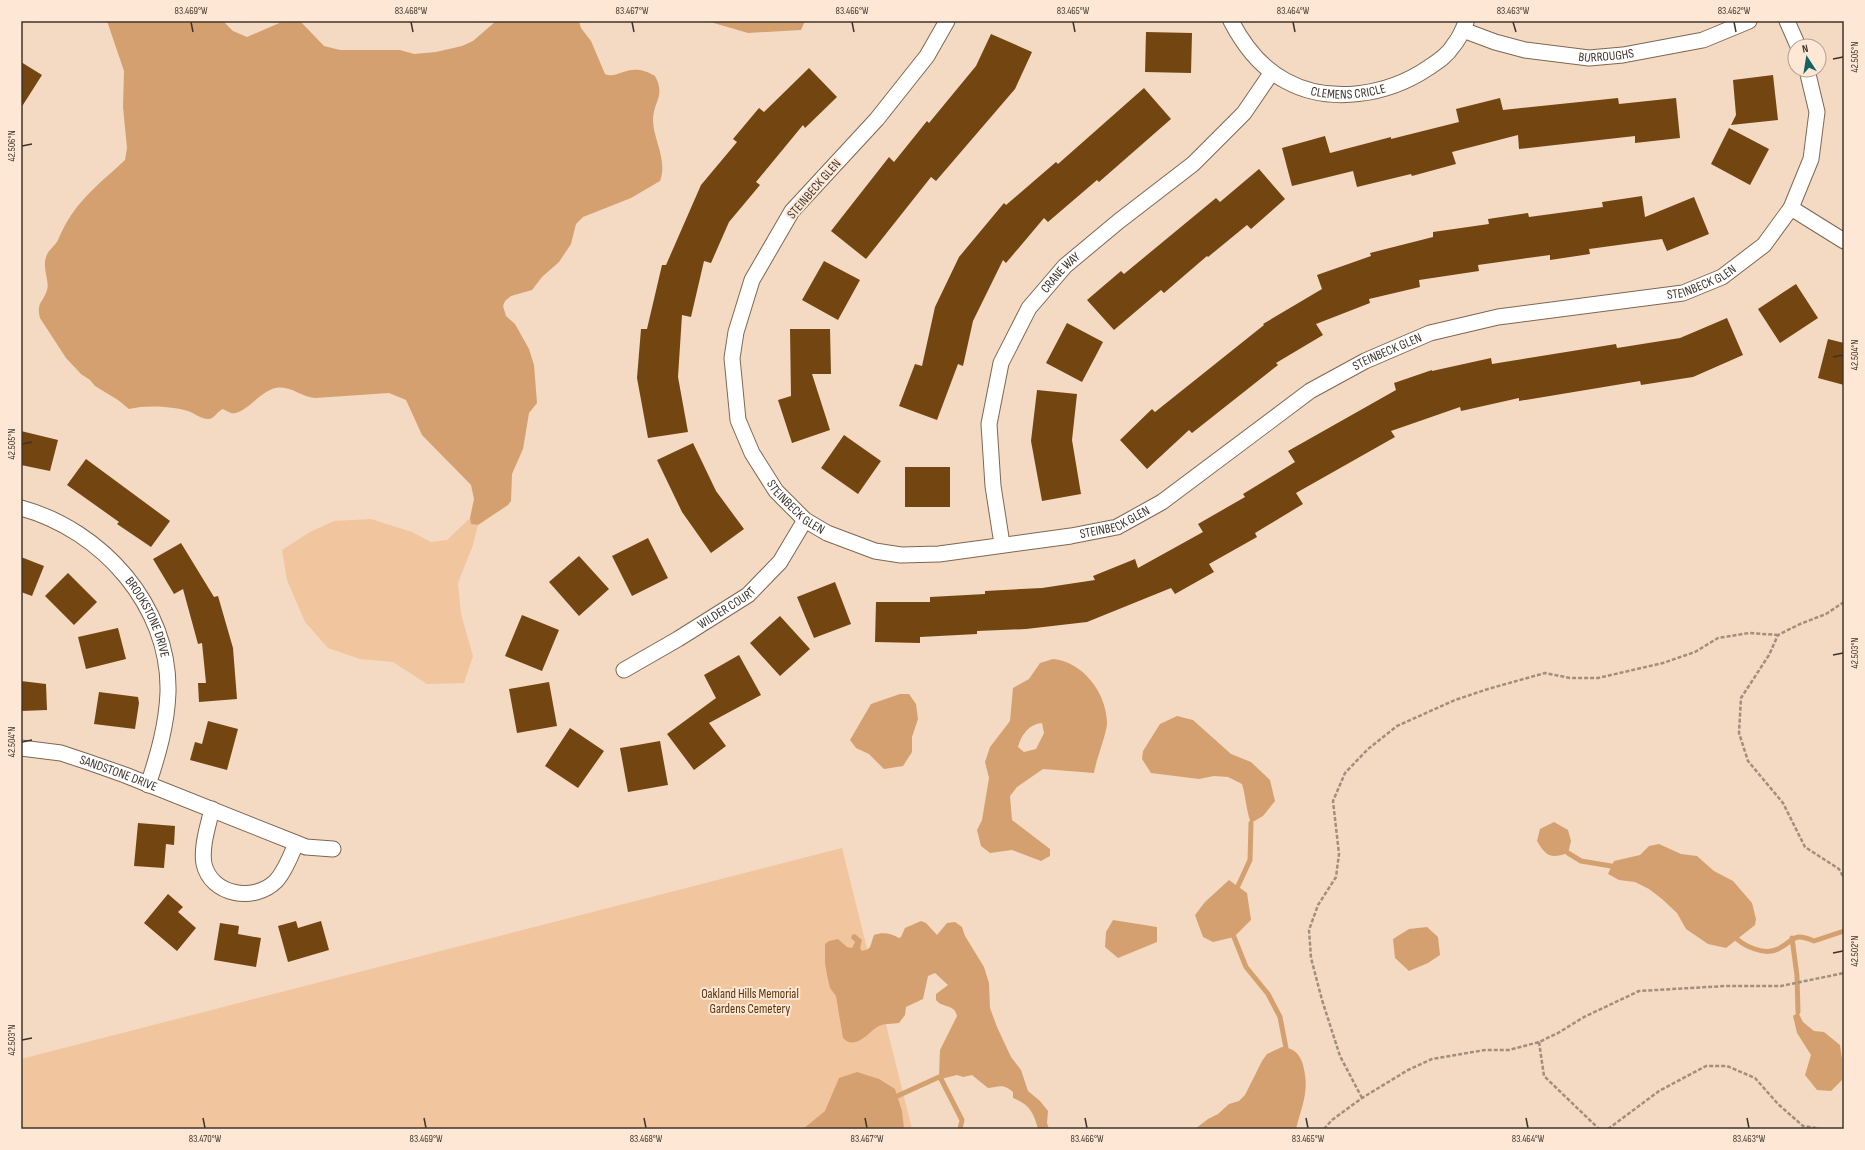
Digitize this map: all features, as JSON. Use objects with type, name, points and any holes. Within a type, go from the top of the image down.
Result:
[{"type":"street","name":"STEINBECK GLEN","points":[[947,21],[927,56],[877,119],[792,211],[752,280],[736,332],[732,358],[738,420],[752,454],[776,491],[805,520],[827,533],[875,551],[901,555],[939,554],[1002,544],[1071,536],[1117,527],[1162,502],[1310,391],[1365,361],[1430,333],[1498,318],[1683,293],[1722,277],[1764,245],[1791,208],[1811,159],[1817,112],[1809,78]]},
{"type":"street","name":"CLEMENS CRICLE","points":[[1231,21],[1254,57],[1286,82],[1308,90],[1336,94],[1371,93],[1393,87],[1419,74],[1441,59],[1453,47],[1465,26]]},
{"type":"street","name":"BURROUGHS","points":[[1465,26],[1495,42],[1525,50],[1590,58],[1630,54],[1704,40],[1749,21]]},
{"type":"street","points":[[1787,21],[1794,38]]},
{"type":"street","name":"CRANE WAY","points":[[1002,544],[993,486],[989,424],[1001,363],[1028,308],[1065,266],[1119,221],[1193,164],[1244,113],[1272,72]]},
{"type":"street","points":[[1791,208],[1844,241]]},
{"type":"street","name":"BROOKSTONE DRIVE","points":[[21,508],[42,514],[72,529],[106,555],[132,583],[149,611],[158,633],[165,660],[168,691],[163,732],[148,785]]},
{"type":"street","name":"WILDER COURT","points":[[624,670],[678,640],[748,595],[780,562],[805,520]]},
{"type":"street","name":"SANDSTONE DRIVE","points":[[21,748],[60,753],[212,809],[306,847],[333,849]]},
{"type":"street","points":[[212,809],[204,850],[204,864],[209,876],[217,885],[227,891],[252,893],[265,889],[276,881],[285,867],[296,843]]},
{"type":"path","points":[[1362,1098],[1340,1056],[1322,1000],[1312,958],[1309,930],[1318,905],[1336,877],[1339,854],[1332,801],[1345,773],[1368,749],[1397,726],[1455,700],[1488,689],[1545,673],[1570,678],[1598,678],[1656,664],[1688,654],[1718,638],[1748,633],[1778,635],[1800,624],[1826,614],[1844,602]]},
{"type":"path","points":[[1778,635],[1769,655],[1742,698],[1739,733],[1748,761],[1783,803],[1805,847],[1839,869],[1844,878]]},
{"type":"path","points":[[1324,1129],[1332,1120],[1362,1098],[1408,1070],[1432,1059],[1485,1050],[1509,1050],[1539,1042],[1558,1034],[1584,1017],[1639,992],[1725,986],[1781,986],[1844,973]]},
{"type":"path","points":[[1539,1042],[1544,1076],[1599,1129]]},
{"type":"path","points":[[1608,1129],[1659,1091],[1706,1066],[1727,1066],[1755,1078],[1778,1104],[1803,1126],[1821,1129]]},
{"type":"green space","points":[[470,518],[471,524],[478,525],[473,545],[458,583],[461,614],[473,656],[464,683],[427,684],[393,662],[360,659],[328,648],[305,622],[287,580],[282,550],[310,532],[334,521],[371,519],[412,532],[431,542],[447,540]]},
{"type":"green space","name":"Oakland Hills Memorial Gardens Cemetery","points":[[842,848],[912,1129],[21,1129],[21,1059]]},
{"type":"shaded area","points":[[107,21],[223,21],[233,31],[247,37],[284,21],[300,21],[324,46],[340,50],[400,50],[414,54],[436,52],[462,46],[473,41],[496,21],[579,21],[581,28],[591,41],[605,74],[615,75],[626,71],[638,70],[655,76],[658,83],[659,94],[653,120],[662,165],[660,181],[631,198],[583,217],[576,224],[571,244],[559,262],[542,277],[532,290],[511,296],[505,301],[503,306],[506,316],[515,324],[529,349],[534,365],[537,403],[529,413],[523,449],[512,474],[511,501],[508,505],[478,525],[471,524],[470,518],[474,499],[471,485],[422,435],[406,400],[389,393],[315,398],[305,396],[286,388],[276,388],[264,393],[241,411],[231,413],[223,409],[212,418],[205,419],[188,411],[174,408],[150,407],[129,409],[118,400],[95,386],[66,358],[40,318],[39,313],[39,306],[48,287],[45,266],[46,257],[48,252],[57,242],[71,215],[79,205],[95,187],[125,160],[127,148],[123,107],[124,71]]},
{"type":"shaded area","points":[[707,21],[805,21],[801,30],[748,33]]},
{"type":"shaded area","points":[[1053,659],[1064,661],[1083,672],[1091,680],[1102,700],[1106,711],[1107,722],[1106,732],[1094,773],[1043,769],[1017,787],[1010,796],[1012,820],[1050,849],[1050,856],[1041,861],[1012,850],[990,853],[981,846],[977,830],[982,820],[989,778],[985,762],[990,747],[1010,721],[1013,688],[1029,679],[1040,663]],"holes":[[[1042,723],[1044,733],[1036,749],[1024,752],[1018,747],[1023,734],[1033,725]]]},
{"type":"shaded area","points":[[900,694],[909,694],[916,704],[918,719],[912,737],[912,752],[903,766],[884,769],[869,754],[856,748],[850,740],[871,704]]},
{"type":"shaded area","points":[[1177,716],[1193,720],[1231,754],[1251,762],[1270,780],[1275,801],[1263,816],[1251,823],[1242,784],[1228,777],[1214,776],[1199,779],[1151,773],[1142,759],[1143,751],[1160,724]]},
{"type":"shaded area","points":[[1554,822],[1568,830],[1571,841],[1568,853],[1557,856],[1546,853],[1537,841],[1540,829]]},
{"type":"shaded area","points":[[1659,844],[1681,854],[1697,856],[1714,871],[1733,881],[1752,903],[1756,919],[1755,925],[1726,948],[1708,944],[1686,929],[1677,913],[1649,889],[1635,882],[1619,880],[1608,874],[1614,861],[1640,855],[1649,846]]},
{"type":"shaded area","points":[[1229,880],[1247,893],[1251,920],[1234,937],[1213,942],[1203,937],[1195,915],[1205,902]]},
{"type":"shaded area","points":[[1113,920],[1157,927],[1157,942],[1118,958],[1105,947],[1106,932]]},
{"type":"shaded area","points":[[921,921],[926,923],[937,935],[947,923],[955,922],[962,927],[965,936],[984,967],[989,983],[990,1008],[997,1027],[1011,1057],[1021,1070],[1028,1091],[1040,1101],[1048,1111],[1047,1123],[1049,1129],[1038,1129],[1035,1118],[1027,1106],[1019,1100],[1013,1098],[1013,1092],[1006,1087],[1001,1086],[988,1088],[972,1075],[963,1077],[957,1075],[941,1079],[939,1077],[940,1050],[957,1016],[954,1010],[936,1000],[936,994],[948,985],[935,973],[928,976],[923,999],[906,1007],[905,1015],[899,1023],[885,1024],[877,1027],[857,1042],[848,1042],[843,1038],[836,996],[830,988],[827,975],[825,963],[825,944],[829,941],[838,939],[847,947],[852,948],[855,942],[851,938],[852,935],[855,934],[862,940],[860,948],[862,951],[871,946],[874,935],[886,934],[899,938],[901,937],[905,928]]},
{"type":"shaded area","points":[[1427,927],[1438,937],[1440,955],[1428,963],[1409,971],[1395,958],[1393,939],[1409,929]]},
{"type":"shaded area","points":[[1798,1012],[1803,1022],[1814,1031],[1824,1032],[1840,1045],[1842,1080],[1831,1091],[1817,1090],[1805,1075],[1811,1055],[1797,1033],[1793,1016]]},
{"type":"shaded area","points":[[1282,1047],[1296,1052],[1302,1061],[1305,1074],[1306,1083],[1304,1098],[1296,1129],[1195,1129],[1208,1119],[1218,1114],[1229,1104],[1239,1101],[1245,1095],[1267,1054]]},
{"type":"shaded area","points":[[857,1072],[879,1079],[895,1089],[902,1111],[904,1129],[803,1129],[825,1111],[839,1078]]},
{"type":"building","points":[[1146,32],[1192,33],[1191,73],[1145,72]]},
{"type":"building","points":[[991,34],[1032,52],[1015,89],[936,181],[931,177],[866,259],[831,231],[889,157],[894,162],[927,121],[929,123],[976,66]]},
{"type":"building","points":[[21,62],[42,75],[21,108]]},
{"type":"building","points":[[809,68],[837,97],[805,128],[803,125],[756,182],[760,185],[729,222],[711,263],[704,261],[691,317],[682,315],[678,377],[688,432],[648,438],[637,378],[641,329],[647,329],[662,265],[666,265],[701,185],[737,142],[733,139],[759,108],[764,112]]},
{"type":"building","points":[[1773,75],[1778,120],[1731,125],[1736,115],[1733,80]]},
{"type":"building","points":[[1144,88],[1171,119],[1099,182],[1097,180],[1048,222],[1044,218],[1006,263],[1003,260],[973,321],[963,366],[958,364],[937,420],[899,406],[915,364],[922,366],[935,307],[959,257],[1004,203],[1006,205],[1056,162],[1058,164]]},
{"type":"building","points":[[1500,98],[1503,110],[1618,98],[1619,104],[1676,98],[1680,138],[1635,143],[1635,136],[1519,149],[1518,135],[1452,152],[1456,164],[1412,176],[1411,174],[1357,187],[1353,171],[1292,186],[1282,148],[1325,136],[1330,153],[1391,137],[1391,139],[1459,122],[1456,109]]},
{"type":"building","points":[[1729,128],[1769,149],[1750,185],[1711,164]]},
{"type":"building","points":[[1259,169],[1285,199],[1251,229],[1247,225],[1208,257],[1207,256],[1164,293],[1161,290],[1114,330],[1087,300],[1121,271],[1124,274],[1216,198],[1220,202]]},
{"type":"building","points":[[1642,196],[1645,217],[1694,197],[1709,234],[1667,251],[1662,239],[1589,249],[1590,254],[1550,260],[1550,255],[1478,265],[1479,271],[1419,280],[1420,287],[1369,299],[1370,303],[1316,324],[1323,335],[1276,363],[1278,365],[1192,433],[1189,430],[1147,469],[1120,440],[1152,409],[1155,412],[1264,325],[1263,324],[1322,289],[1317,275],[1371,256],[1370,253],[1433,237],[1433,232],[1489,224],[1488,219],[1528,213],[1529,217],[1603,207],[1602,202]]},
{"type":"building","points":[[824,261],[860,280],[838,320],[802,300]]},
{"type":"building","points":[[1796,284],[1818,318],[1780,343],[1758,309]]},
{"type":"building","points":[[1727,318],[1743,355],[1693,377],[1641,385],[1640,381],[1519,401],[1519,398],[1461,411],[1460,407],[1391,431],[1395,437],[1296,493],[1303,504],[1255,533],[1257,537],[1209,564],[1214,572],[1175,594],[1171,588],[1087,622],[1026,629],[977,631],[977,634],[920,637],[920,643],[875,642],[876,602],[930,602],[930,597],[985,594],[985,591],[1042,588],[1095,580],[1093,576],[1135,559],[1138,568],[1203,532],[1198,524],[1245,497],[1243,494],[1295,462],[1288,451],[1396,390],[1394,383],[1432,370],[1491,358],[1492,364],[1616,344],[1617,348],[1680,338]]},
{"type":"building","points":[[1067,323],[1103,342],[1082,382],[1046,363]]},
{"type":"building","points":[[790,329],[830,329],[831,374],[812,374],[830,430],[792,443],[778,400],[791,396]]},
{"type":"building","points":[[1828,339],[1844,343],[1844,385],[1818,378]]},
{"type":"building","points":[[1037,390],[1077,394],[1072,440],[1081,494],[1042,501],[1031,441]]},
{"type":"building","points":[[21,431],[58,440],[50,471],[21,465]]},
{"type":"building","points":[[844,435],[881,461],[858,494],[821,468]]},
{"type":"building","points":[[693,443],[716,491],[744,529],[711,553],[682,512],[657,460]]},
{"type":"building","points":[[86,459],[170,521],[151,547],[117,524],[119,522],[67,485]]},
{"type":"building","points":[[905,467],[950,467],[950,507],[905,507]]},
{"type":"building","points":[[648,538],[668,578],[632,596],[612,556]]},
{"type":"building","points":[[181,543],[214,597],[218,596],[233,648],[237,699],[199,702],[198,683],[206,683],[202,643],[198,644],[183,589],[174,594],[153,559]]},
{"type":"building","points":[[579,556],[609,589],[579,616],[549,582]]},
{"type":"building","points":[[21,557],[44,566],[32,596],[21,592]]},
{"type":"building","points":[[68,573],[97,602],[74,625],[45,596]]},
{"type":"building","points":[[835,582],[851,624],[814,638],[797,597]]},
{"type":"building","points":[[522,615],[559,630],[542,671],[505,656]]},
{"type":"building","points":[[780,616],[810,649],[780,676],[750,643]]},
{"type":"building","points":[[118,628],[126,659],[86,669],[78,637]]},
{"type":"building","points":[[739,655],[761,695],[709,723],[726,746],[694,770],[667,734],[716,698],[704,675]]},
{"type":"building","points":[[21,681],[46,684],[47,710],[21,711]]},
{"type":"building","points":[[549,682],[557,726],[517,733],[509,689]]},
{"type":"building","points":[[99,692],[138,697],[139,703],[135,729],[94,724]]},
{"type":"building","points":[[208,721],[238,729],[227,770],[190,760],[195,742],[202,744]]},
{"type":"building","points":[[570,728],[604,751],[578,788],[545,766]]},
{"type":"building","points":[[660,741],[668,785],[628,792],[620,748]]},
{"type":"building","points":[[138,823],[175,826],[174,845],[166,844],[164,868],[134,866]]},
{"type":"building","points":[[168,894],[183,907],[178,912],[196,928],[177,951],[144,923]]},
{"type":"building","points":[[296,921],[298,928],[321,921],[329,950],[288,962],[278,926]]},
{"type":"building","points":[[220,923],[239,926],[238,934],[261,938],[256,967],[214,960]]},
{"type":"waterway","points":[[1238,886],[1250,860],[1251,823]]},
{"type":"waterway","points":[[1568,853],[1581,861],[1617,867]]},
{"type":"waterway","points":[[1733,935],[1742,943],[1754,949],[1760,951],[1773,951],[1784,946],[1794,938],[1802,937],[1814,941],[1844,931]]},
{"type":"waterway","points":[[1234,937],[1246,967],[1268,994],[1280,1017],[1286,1048]]},
{"type":"waterway","points":[[1792,938],[1797,976],[1798,1012]]},
{"type":"waterway","points":[[893,1098],[939,1077]]},
{"type":"waterway","points":[[941,1079],[962,1120],[960,1129]]}]
